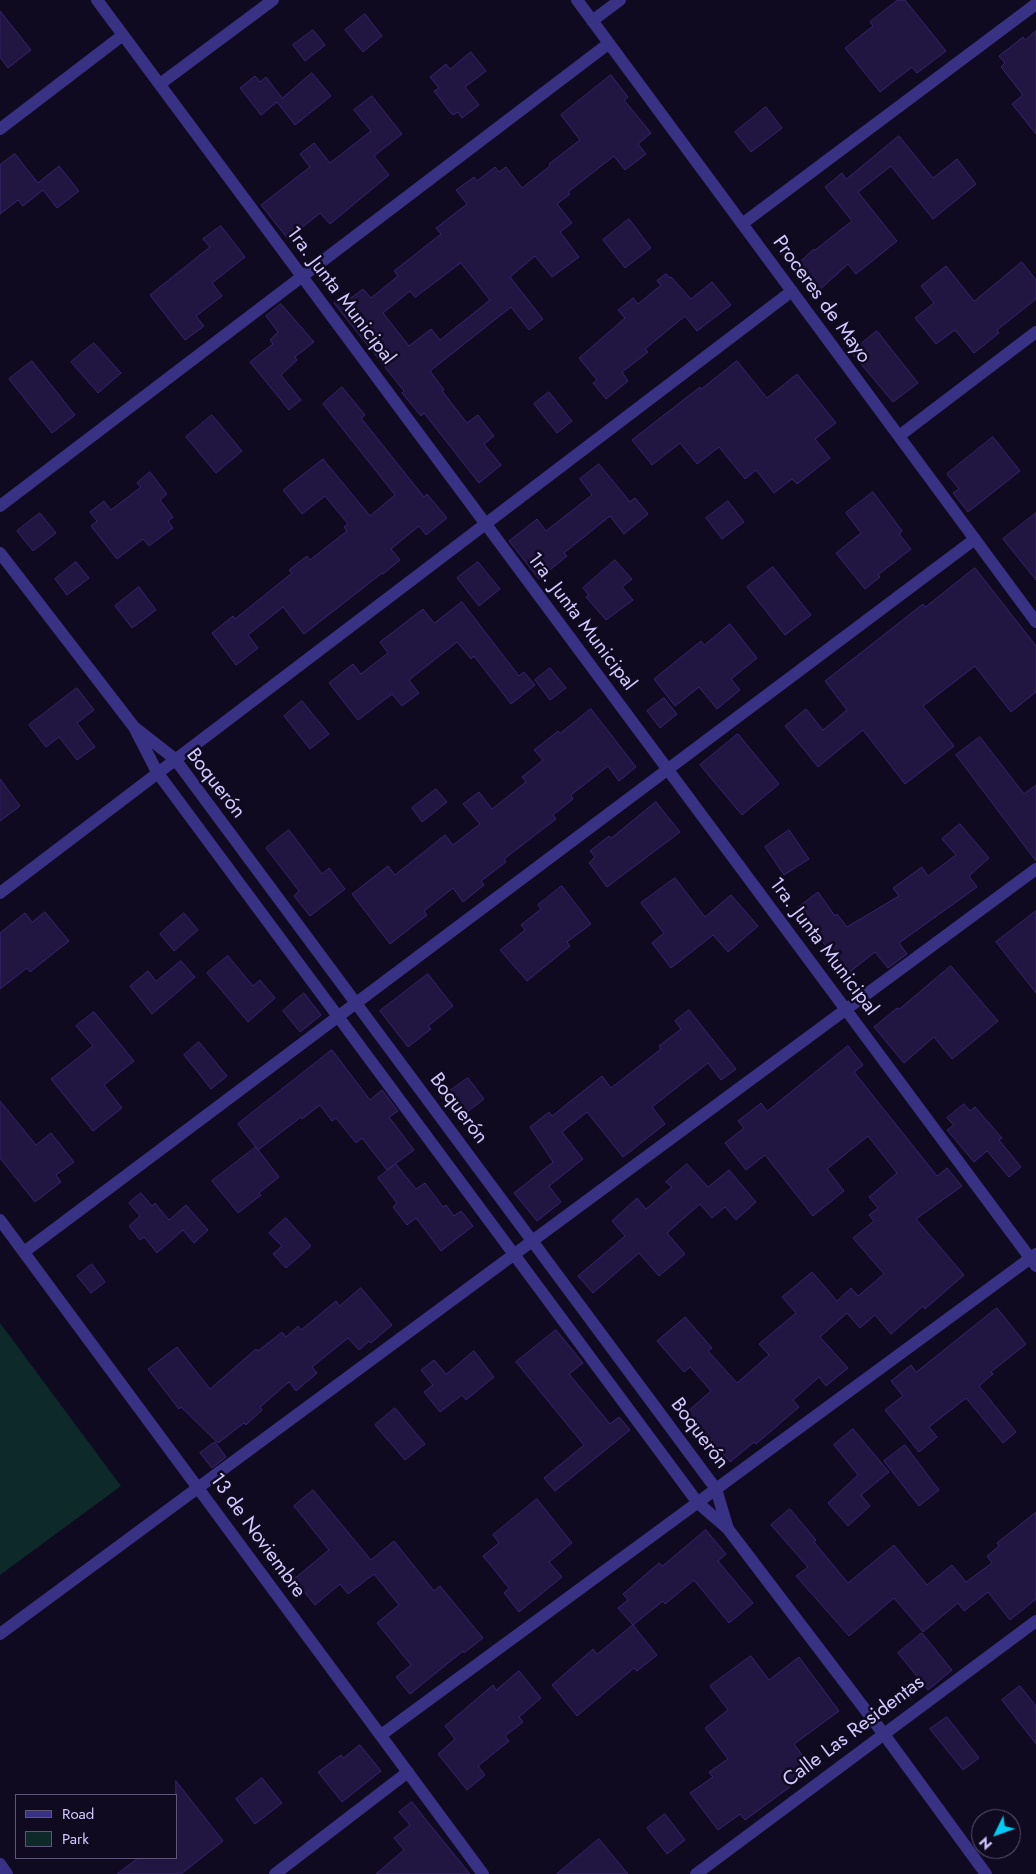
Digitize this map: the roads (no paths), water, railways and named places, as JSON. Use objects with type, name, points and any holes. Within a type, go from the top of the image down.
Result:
[{"type":"street","name":"1ra. Junta Municipal","points":[[97,0],[1034,1260]]},
{"type":"street","points":[[160,84],[273,0]]},
{"type":"street","name":"Proceres de Mayo","points":[[577,0],[1036,622]]},
{"type":"street","points":[[592,21],[620,0]]},
{"type":"street","points":[[742,224],[1036,4]]},
{"type":"street","points":[[0,129],[123,35]]},
{"type":"street","points":[[0,506],[608,44]]},
{"type":"street","points":[[0,892],[792,291]]},
{"type":"street","points":[[899,436],[1036,332]]},
{"type":"street","points":[[24,1252],[975,539]]},
{"type":"street","name":"Boquerón","points":[[0,553],[134,727],[157,772],[698,1503],[728,1529],[883,1733],[986,1874]]},
{"type":"street","name":"Boquerón","points":[[134,727],[175,759],[716,1489],[728,1529]]},
{"type":"street","points":[[0,1634],[1036,869]]},
{"type":"street","name":"13 de Noviembre","points":[[0,1220],[484,1874]]},
{"type":"street","points":[[381,1735],[716,1489],[1034,1260]]},
{"type":"street","name":"Calle Las Residentas","points":[[696,1874],[1036,1621]]},
{"type":"street","points":[[275,1874],[408,1772]]},
{"type":"street","points":[[0,1864],[7,1874]]}]
